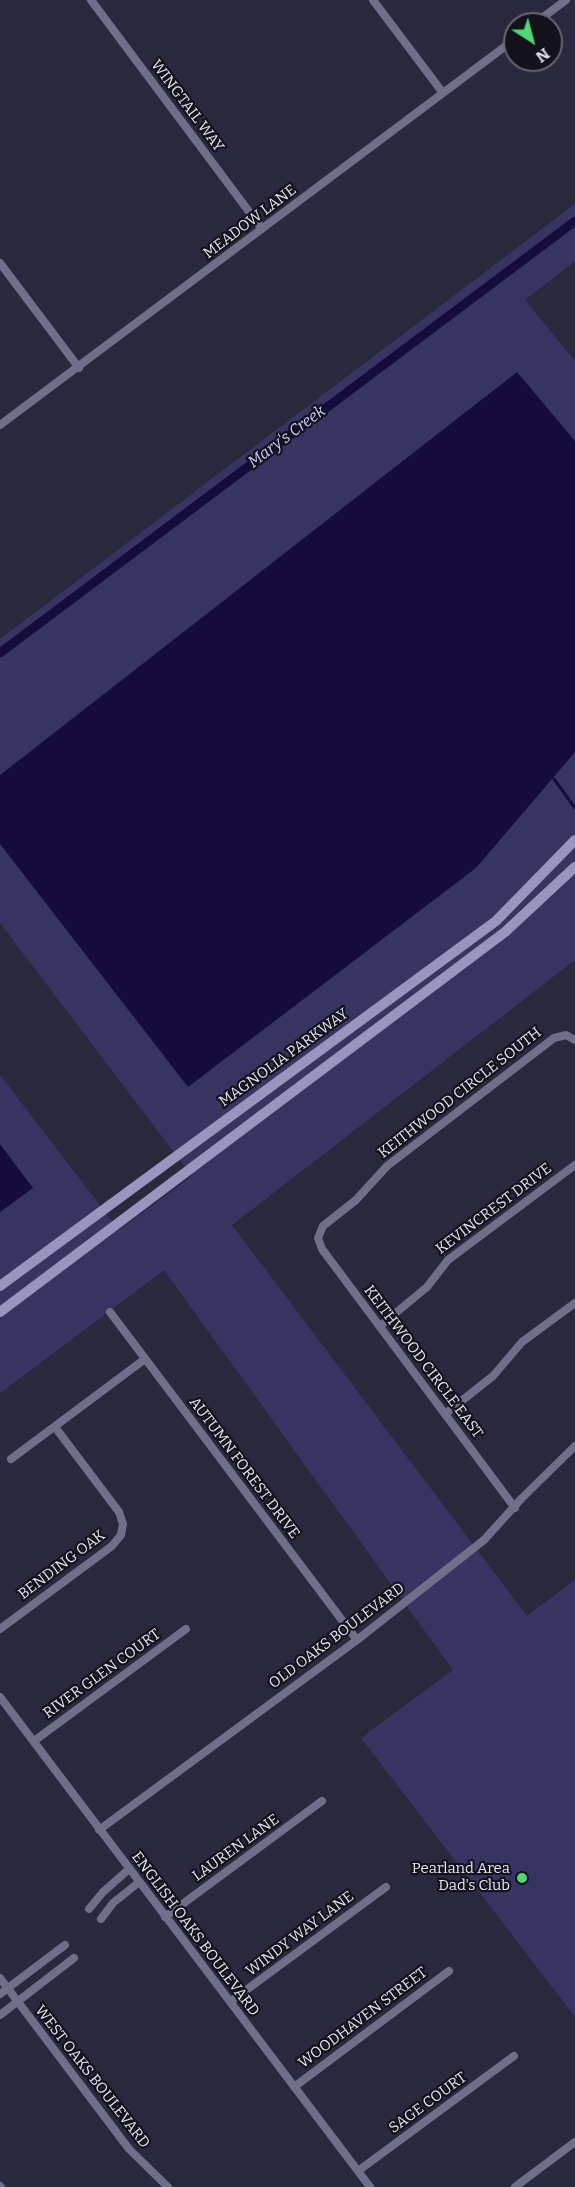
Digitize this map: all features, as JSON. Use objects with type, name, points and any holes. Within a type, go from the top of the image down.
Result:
[{"type":"street","name":"WINGTAIL WAY","points":[[91,0],[262,229]]},
{"type":"street","points":[[374,0],[443,93]]},
{"type":"street","points":[[550,12],[566,0]]},
{"type":"street","name":"MEADOW LANE","points":[[0,425],[503,48]]},
{"type":"street","points":[[0,263],[78,368]]},
{"type":"street","name":"MAGNOLIA PARKWAY","points":[[0,1286],[496,921],[575,840]]},
{"type":"street","name":"MAGNOLIA PARKWAY","points":[[0,1312],[519,920],[575,867]]},
{"type":"street","points":[[508,909],[519,920]]},
{"type":"street","name":"KEITHWOOD CIRCLE SOUTH","points":[[320,1230],[356,1200],[387,1166],[554,1038],[572,1038]]},
{"type":"street","points":[[194,1143],[205,1158]]},
{"type":"street","name":"KEVINCREST DRIVE","points":[[380,1326],[427,1287],[448,1260],[575,1165]]},
{"type":"street","name":"KEITHWOOD CIRCLE EAST","points":[[320,1230],[318,1238],[322,1249],[515,1508]]},
{"type":"street","points":[[58,1243],[70,1259]]},
{"type":"street","points":[[445,1414],[493,1376],[522,1342],[575,1303]]},
{"type":"street","name":"AUTUMN FOREST DRIVE","points":[[110,1312],[357,1640]]},
{"type":"street","points":[[11,1459],[145,1359]]},
{"type":"street","name":"BENDING OAK","points":[[0,1629],[112,1546],[121,1535],[123,1524],[119,1512],[55,1427]]},
{"type":"street","name":"OLD OAKS BOULEVARD","points":[[99,1830],[357,1640],[484,1540],[575,1446]]},
{"type":"street","name":"RIVER GLEN COURT","points":[[34,1741],[186,1629]]},
{"type":"street","name":"ENGLISH OAKS BOULEVARD","points":[[0,1696],[128,1870],[370,2187]]},
{"type":"street","name":"LAUREN LANE","points":[[165,1917],[322,1801]]},
{"type":"street","points":[[89,1909],[103,1892],[128,1870]]},
{"type":"street","points":[[101,1919],[113,1903],[138,1883]]},
{"type":"street","name":"WINDY WAY LANE","points":[[230,2002],[386,1887]]},
{"type":"street","points":[[4,1991],[64,1945]]},
{"type":"street","points":[[0,2015],[74,1958]]},
{"type":"street","name":"WOODHAVEN STREET","points":[[294,2087],[449,1971]]},
{"type":"street","name":"WEST OAKS BOULEVARD","points":[[0,1978],[4,1991],[17,2002],[129,2149],[168,2187]]},
{"type":"street","name":"SAGE COURT","points":[[358,2171],[514,2056]]},
{"type":"street","points":[[516,2187],[575,2142]]},
{"type":"shaded area","points":[[575,204],[575,261],[525,300],[575,361],[575,960],[232,1225],[527,1616],[575,1580],[575,2017],[361,1738],[453,1670],[164,1270],[0,1393],[0,1075],[119,1230],[192,1176],[0,923],[0,639]]},
{"type":"shaded area","points":[[517,372],[575,441],[575,752],[476,868],[188,1087],[0,844],[0,775]]},
{"type":"shaded area","points":[[0,1144],[33,1188],[0,1212]]},
{"type":"waterway","name":"Mary's Creek","points":[[0,653],[575,221]]},
{"type":"waterway","points":[[554,779],[575,808]]},
{"type":"place","name":"Pearland Area Dad's Club","points":[[522,1878]]}]
